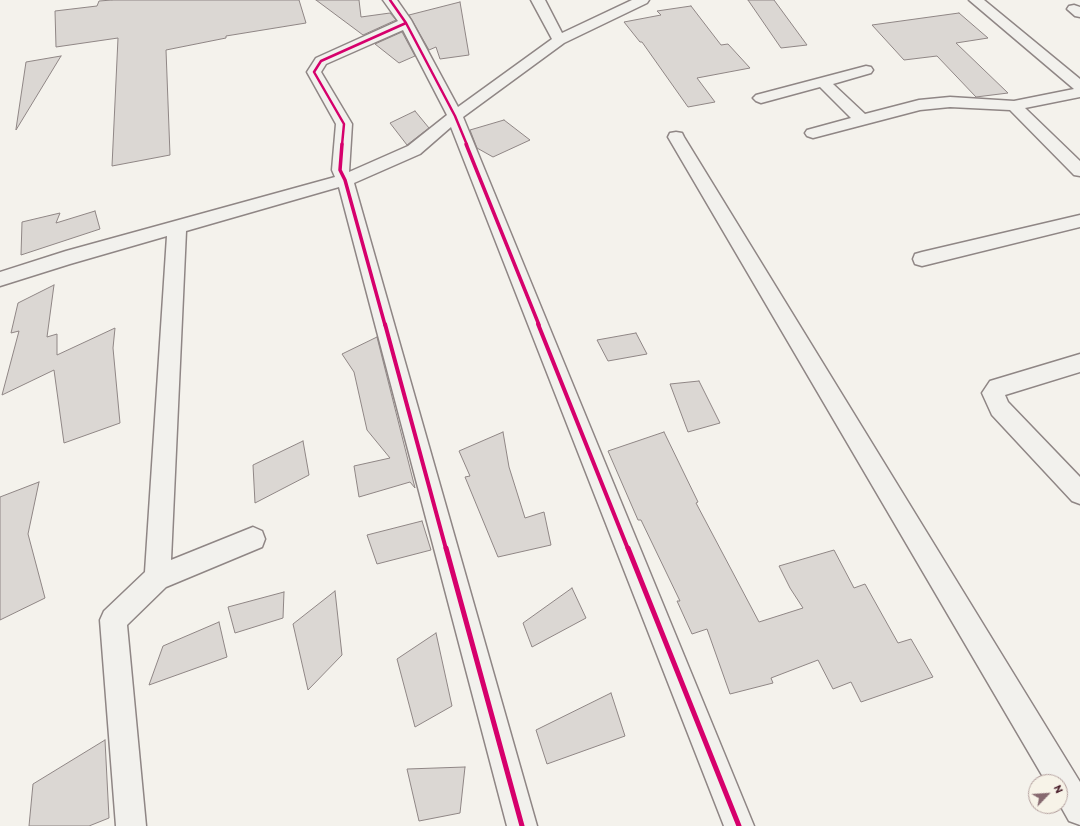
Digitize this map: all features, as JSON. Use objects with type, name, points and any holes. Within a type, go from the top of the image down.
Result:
[{"type":"street","points":[[390,0],[406,23],[455,116],[739,826]]},
{"type":"street","points":[[538,0],[558,40]]},
{"type":"street","points":[[0,279],[66,258],[345,180],[414,150],[455,116],[558,40],[642,0]]},
{"type":"street","points":[[976,0],[1080,86]]},
{"type":"street","points":[[406,23],[321,61],[314,72],[344,124],[340,170],[345,180],[522,826]]},
{"type":"street","points":[[761,98],[866,70]]},
{"type":"street","points":[[823,82],[862,120]]},
{"type":"street","points":[[813,133],[919,105],[950,102],[1014,106],[1080,92]]},
{"type":"street","points":[[1014,106],[1080,171]]},
{"type":"street","points":[[676,137],[1080,810]]},
{"type":"street","points":[[922,259],[1080,221]]},
{"type":"street","points":[[157,578],[177,228]]},
{"type":"street","points":[[1080,363],[998,387],[993,393],[1000,408],[1080,493]]},
{"type":"street","points":[[131,826],[113,620],[157,578],[253,539]]},
{"type":"building","points":[[299,0],[306,23],[226,36],[226,38],[166,50],[170,155],[112,166],[118,38],[56,47],[55,11],[97,6],[99,1]]},
{"type":"building","points":[[316,0],[359,0],[361,17],[390,13],[396,20],[363,35]]},
{"type":"building","points":[[748,0],[774,0],[807,45],[781,48]]},
{"type":"building","points":[[460,2],[469,55],[440,59],[436,47],[429,50],[409,15]]},
{"type":"building","points":[[691,6],[721,45],[728,44],[750,68],[697,78],[715,102],[688,107],[642,42],[640,42],[624,22],[661,15],[657,11]]},
{"type":"building","points":[[959,13],[988,38],[956,43],[1008,93],[976,97],[937,56],[904,60],[872,25]]},
{"type":"building","points":[[402,32],[415,56],[399,63],[375,44]]},
{"type":"building","points":[[61,56],[16,130],[26,62]]},
{"type":"building","points":[[415,111],[429,128],[407,145],[390,123]]},
{"type":"building","points":[[504,120],[530,140],[493,157],[477,148],[470,130]]},
{"type":"building","points":[[95,211],[100,229],[21,255],[22,222],[60,213],[56,223]]},
{"type":"building","points":[[54,285],[47,337],[57,334],[57,355],[115,328],[113,348],[120,423],[64,443],[54,370],[2,395],[19,331],[11,333],[18,303]]},
{"type":"building","points":[[636,333],[647,354],[608,361],[597,340]]},
{"type":"building","points":[[377,337],[415,488],[410,482],[359,497],[354,466],[390,458],[367,430],[354,372],[342,354]]},
{"type":"building","points":[[699,381],[720,423],[688,432],[670,384]]},
{"type":"building","points":[[503,432],[509,467],[525,518],[544,512],[551,545],[498,557],[465,477],[470,476],[459,451]]},
{"type":"building","points":[[664,432],[698,502],[696,503],[759,622],[803,608],[790,588],[779,566],[834,550],[854,588],[865,584],[898,643],[911,639],[933,677],[861,702],[851,682],[833,689],[818,660],[771,678],[773,683],[730,694],[707,629],[692,634],[677,601],[680,601],[641,520],[638,520],[608,451]]},
{"type":"building","points":[[303,441],[309,475],[255,503],[253,465]]},
{"type":"building","points":[[39,482],[28,534],[45,598],[0,620],[0,497]]},
{"type":"building","points":[[422,521],[431,550],[377,564],[367,535]]},
{"type":"building","points":[[572,588],[586,618],[532,647],[523,623]]},
{"type":"building","points":[[335,591],[342,655],[308,690],[293,624]]},
{"type":"building","points":[[284,592],[283,618],[235,633],[228,607]]},
{"type":"building","points":[[219,622],[227,657],[149,685],[163,646]]},
{"type":"building","points":[[436,633],[452,706],[415,727],[397,659]]},
{"type":"building","points":[[611,693],[625,736],[547,764],[536,730]]},
{"type":"building","points":[[105,740],[109,818],[89,826],[29,826],[33,784]]},
{"type":"building","points":[[465,767],[460,813],[419,821],[407,769]]},
{"type":"cycle path","points":[[390,0],[406,23],[455,116],[739,826]]},
{"type":"cycle path","points":[[406,23],[321,61],[314,72],[344,124],[340,170],[345,180],[522,826]]}]
